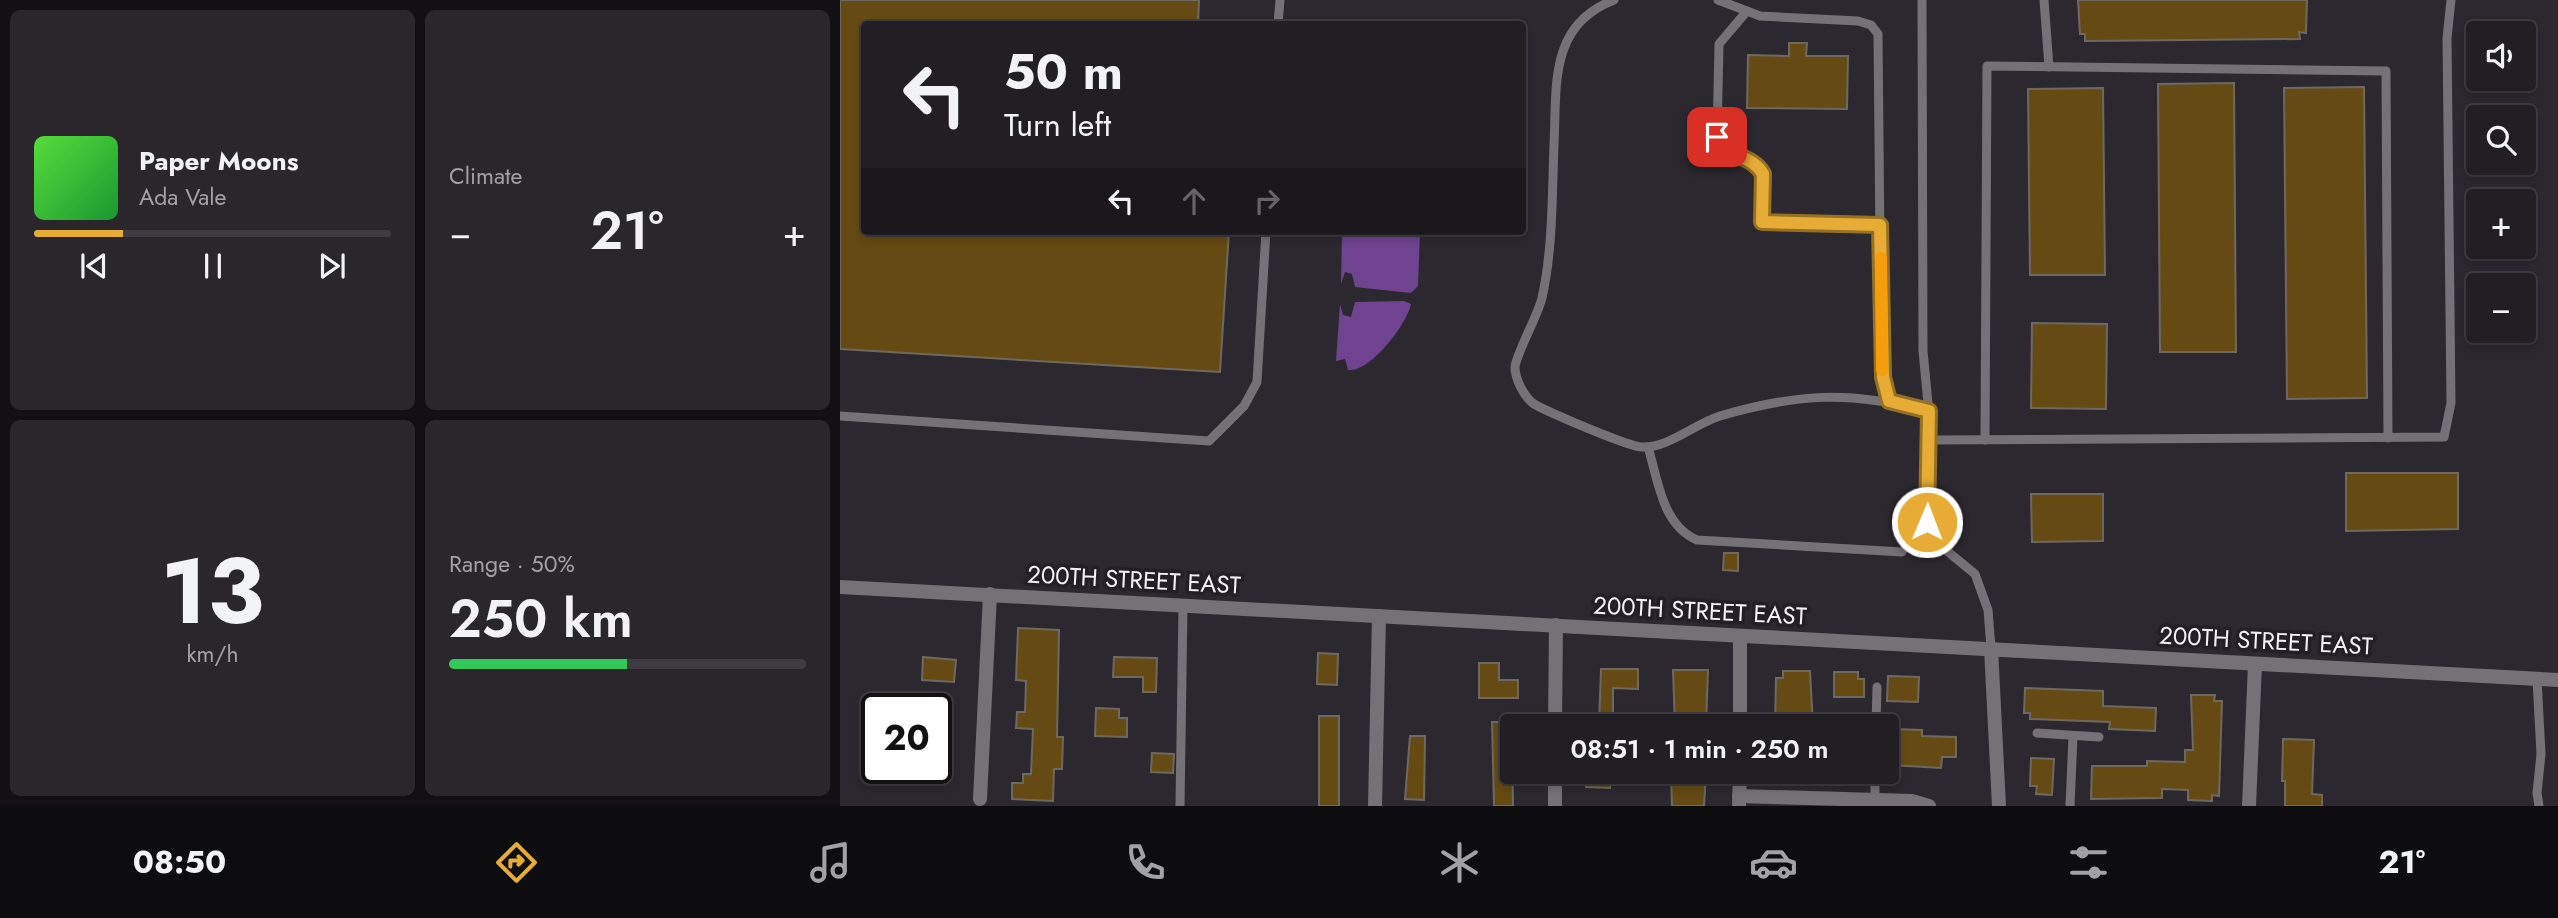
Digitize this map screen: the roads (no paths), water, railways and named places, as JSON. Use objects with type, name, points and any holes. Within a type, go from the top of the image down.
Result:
[{"type":"street","name":"200TH STREET EAST","points":[[840,587],[2558,680]]},
{"type":"street","points":[[980,799],[990,594]]},
{"type":"street","points":[[1375,806],[1379,616]]},
{"type":"street","points":[[1555,714],[1556,625]]},
{"type":"street","points":[[1740,714],[1741,637]]},
{"type":"street","points":[[1991,648],[1998,806]]},
{"type":"street","points":[[2249,806],[2255,664]]},
{"type":"street","points":[[1555,784],[1555,806]]},
{"type":"street","points":[[1739,801],[1875,800],[1912,801],[1930,806]]},
{"type":"lane","points":[[1279,21],[1280,0]]},
{"type":"lane","points":[[1614,0],[1577,23],[1562,46],[1558,75],[1550,240],[1543,291],[1538,314],[1515,365],[1518,383],[1532,403],[1639,447],[1658,446],[1719,417],[1818,395],[1889,401],[1929,411]]},
{"type":"lane","points":[[1718,0],[1760,16],[1858,21],[1871,25],[1878,34],[1881,351],[1883,377],[1889,401]]},
{"type":"lane","points":[[1922,0],[1923,351],[1929,411],[1927,522],[1947,551],[1975,574],[1989,610],[1991,648]]},
{"type":"lane","points":[[2044,0],[2049,67]]},
{"type":"lane","points":[[1929,440],[2444,438],[2451,403],[2448,38],[2451,0]]},
{"type":"lane","points":[[1747,11],[1727,30],[1720,44],[1717,137],[1728,151],[1750,160],[1763,174],[1762,222],[1880,225]]},
{"type":"lane","points":[[1985,440],[1987,66],[2386,71],[2388,438]]},
{"type":"lane","points":[[840,416],[1209,441],[1244,406],[1257,382],[1266,235]]},
{"type":"lane","points":[[1648,447],[1670,516],[1677,528],[1697,540],[1902,552]]},
{"type":"lane","points":[[1180,806],[1183,606]]},
{"type":"lane","points":[[2537,679],[2537,727],[2541,754],[2537,793],[2539,806]]},
{"type":"lane","points":[[1876,714],[1877,687]]},
{"type":"lane","points":[[2037,733],[2099,737]]},
{"type":"lane","points":[[2070,806],[2073,736]]},
{"type":"lane","points":[[1875,784],[1875,800]]}]
